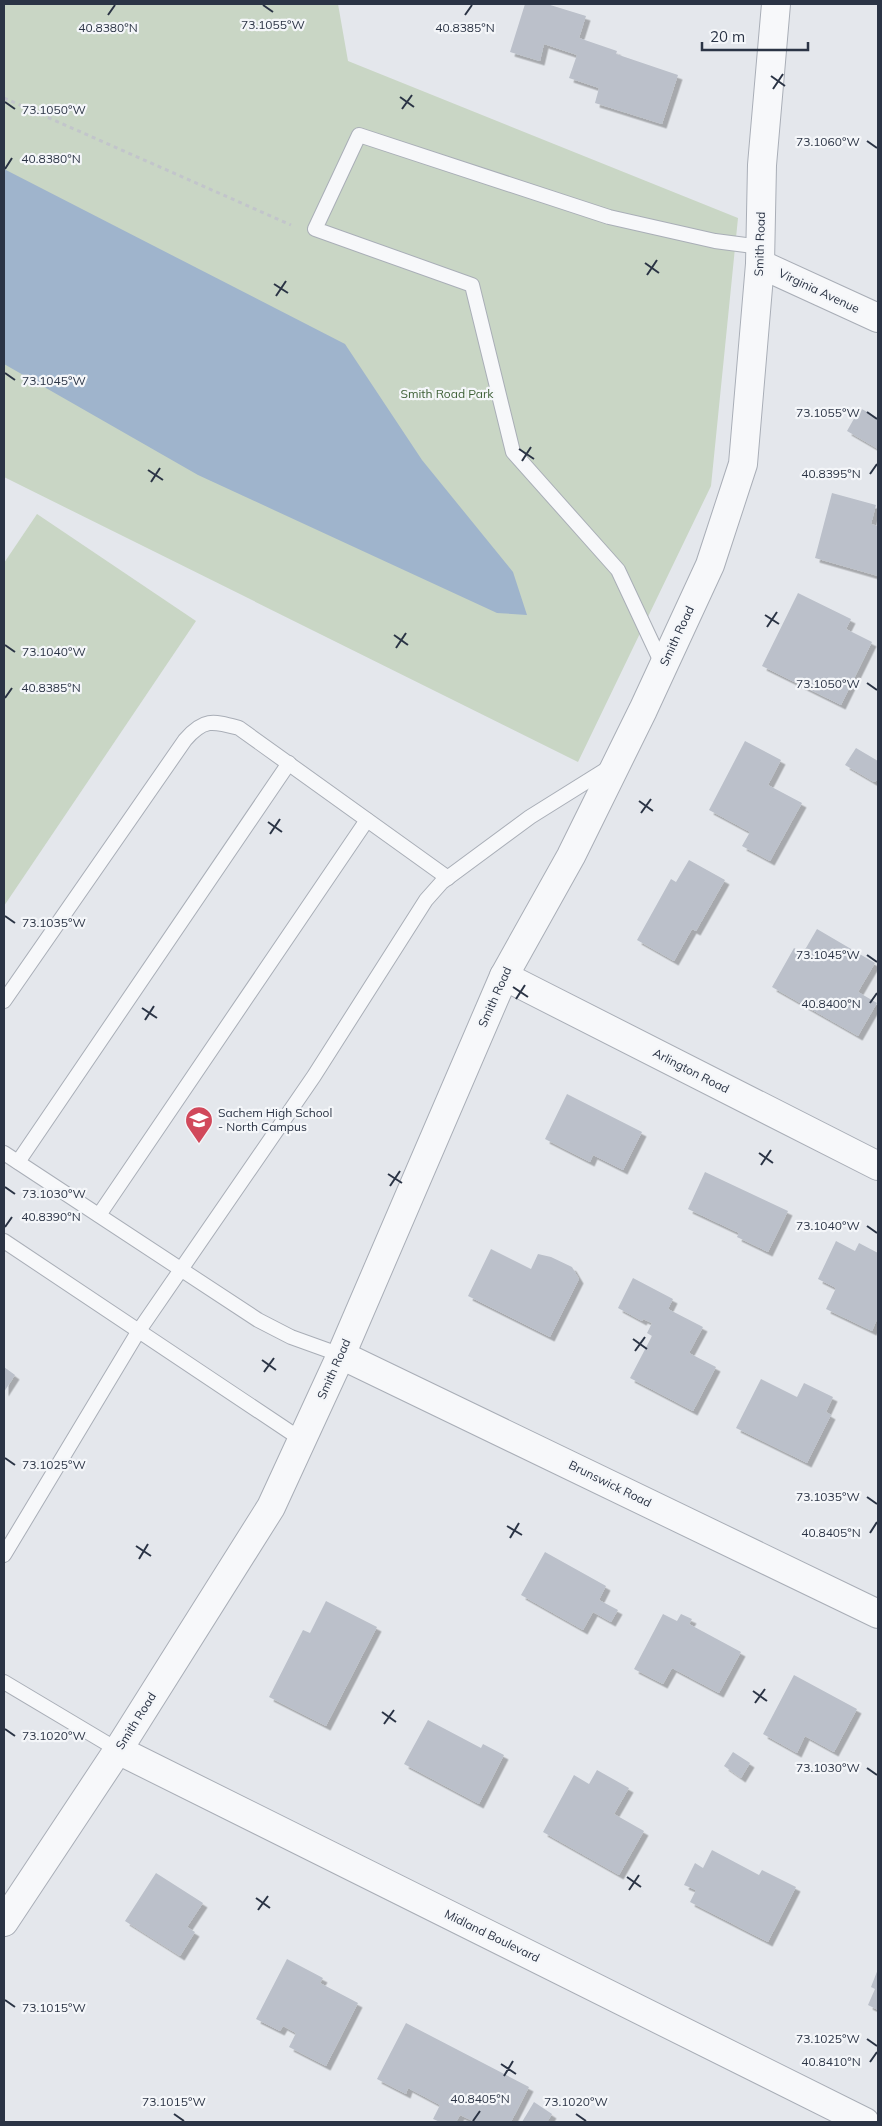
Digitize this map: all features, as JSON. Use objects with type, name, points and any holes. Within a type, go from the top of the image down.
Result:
[{"type":"street","name":"Smith Road","points":[[4,1922],[118,1750],[271,1507],[341,1355],[504,976],[571,856],[710,565],[744,464],[760,256],[762,165],[776,4]]},
{"type":"street","name":"Virginia Avenue","points":[[760,256],[878,318]]},
{"type":"street","name":"Arlington Road","points":[[504,976],[878,1166]]},
{"type":"street","name":"Brunswick Road","points":[[341,1355],[878,1614]]},
{"type":"street","name":"Midland Boulevard","points":[[118,1750],[865,2122]]},
{"type":"lane","points":[[663,666],[618,570],[513,452],[472,285],[315,228],[359,135],[609,217],[715,241],[760,256]]},
{"type":"lane","points":[[4,1001],[185,740],[196,728],[213,721],[239,728],[448,878]]},
{"type":"lane","points":[[18,1162],[289,763]]},
{"type":"lane","points":[[4,1555],[138,1332],[314,1076],[426,900],[448,878],[530,817],[617,763]]},
{"type":"lane","points":[[99,1214],[367,820]]},
{"type":"lane","points":[[4,1153],[258,1320],[291,1337],[341,1355]]},
{"type":"lane","points":[[4,1241],[302,1440]]},
{"type":"lane","points":[[4,1682],[118,1750]]},
{"type":"path","points":[[4,98],[292,226],[315,228]]},
{"type":"green space","name":"Smith Road Park","points":[[4,4],[338,4],[348,61],[738,218],[711,486],[578,762],[4,477]]},
{"type":"green space","points":[[37,514],[196,621],[4,906],[4,563]]},
{"type":"water","points":[[4,169],[345,344],[422,460],[513,572],[527,615],[497,613],[198,475],[4,364]]},
{"type":"building","points":[[525,4],[547,4],[586,16],[579,38],[617,51],[616,54],[678,75],[662,124],[595,103],[599,88],[569,78],[577,55],[544,44],[540,61],[510,52]]},
{"type":"building","points":[[860,408],[878,418],[878,449],[847,431]]},
{"type":"building","points":[[832,493],[876,505],[871,524],[878,526],[878,576],[815,558]]},
{"type":"building","points":[[798,593],[851,619],[846,629],[872,642],[841,705],[762,666]]},
{"type":"building","points":[[745,741],[781,760],[768,785],[802,803],[770,861],[742,846],[750,832],[709,810]]},
{"type":"building","points":[[856,748],[878,761],[878,780],[874,782],[845,765]]},
{"type":"building","points":[[689,860],[725,880],[696,931],[692,929],[674,961],[637,940],[671,879],[676,882]]},
{"type":"building","points":[[817,929],[875,963],[858,992],[877,1003],[858,1036],[772,987],[794,948],[803,953]]},
{"type":"building","points":[[567,1094],[642,1132],[623,1170],[593,1155],[590,1162],[545,1139]]},
{"type":"building","points":[[705,1172],[788,1211],[768,1252],[737,1237],[739,1233],[688,1209]]},
{"type":"building","points":[[836,1241],[855,1251],[859,1243],[878,1253],[878,1317],[872,1331],[826,1309],[836,1288],[818,1279]]},
{"type":"building","points":[[491,1249],[531,1269],[538,1254],[551,1257],[572,1267],[579,1279],[550,1337],[468,1296]]},
{"type":"building","points":[[633,1278],[673,1299],[668,1309],[703,1327],[689,1353],[716,1367],[693,1411],[630,1378],[652,1336],[647,1333],[652,1323],[643,1319],[642,1321],[618,1308]]},
{"type":"building","points":[[4,1367],[15,1375],[4,1392]]},
{"type":"building","points":[[761,1379],[797,1397],[804,1383],[833,1397],[826,1412],[831,1415],[807,1463],[736,1428]]},
{"type":"building","points":[[545,1552],[606,1586],[599,1600],[618,1610],[611,1622],[593,1612],[583,1630],[521,1595]]},
{"type":"building","points":[[326,1601],[377,1627],[326,1726],[269,1697],[303,1630],[310,1633]]},
{"type":"building","points":[[663,1614],[677,1621],[681,1614],[692,1619],[689,1624],[741,1652],[719,1693],[672,1668],[663,1684],[634,1669]]},
{"type":"building","points":[[794,1675],[857,1709],[834,1752],[805,1736],[797,1753],[763,1734]]},
{"type":"building","points":[[428,1720],[481,1748],[483,1744],[504,1755],[479,1804],[404,1764]]},
{"type":"building","points":[[733,1752],[750,1763],[741,1778],[724,1766]]},
{"type":"building","points":[[597,1770],[629,1788],[614,1814],[644,1831],[619,1875],[543,1832],[574,1775],[589,1784]]},
{"type":"building","points":[[712,1850],[759,1875],[762,1870],[796,1887],[768,1942],[690,1902],[696,1890],[684,1885],[695,1863],[703,1868]]},
{"type":"building","points":[[156,1873],[203,1903],[187,1927],[195,1932],[180,1956],[125,1921]]},
{"type":"building","points":[[287,1959],[323,1978],[320,1983],[358,2003],[326,2066],[289,2047],[296,2033],[283,2026],[280,2031],[256,2019]]},
{"type":"building","points":[[878,1969],[878,2010],[868,2005],[875,1989],[871,1987]]},
{"type":"building","points":[[406,2023],[529,2087],[511,2122],[475,2122],[460,2115],[456,2122],[440,2122],[433,2119],[440,2105],[408,2088],[406,2094],[377,2079]]},
{"type":"building","points":[[534,2102],[552,2114],[547,2122],[522,2122]]},
{"type":"place","name":"Sachem High School - North Campus","points":[[199,1144]]}]
